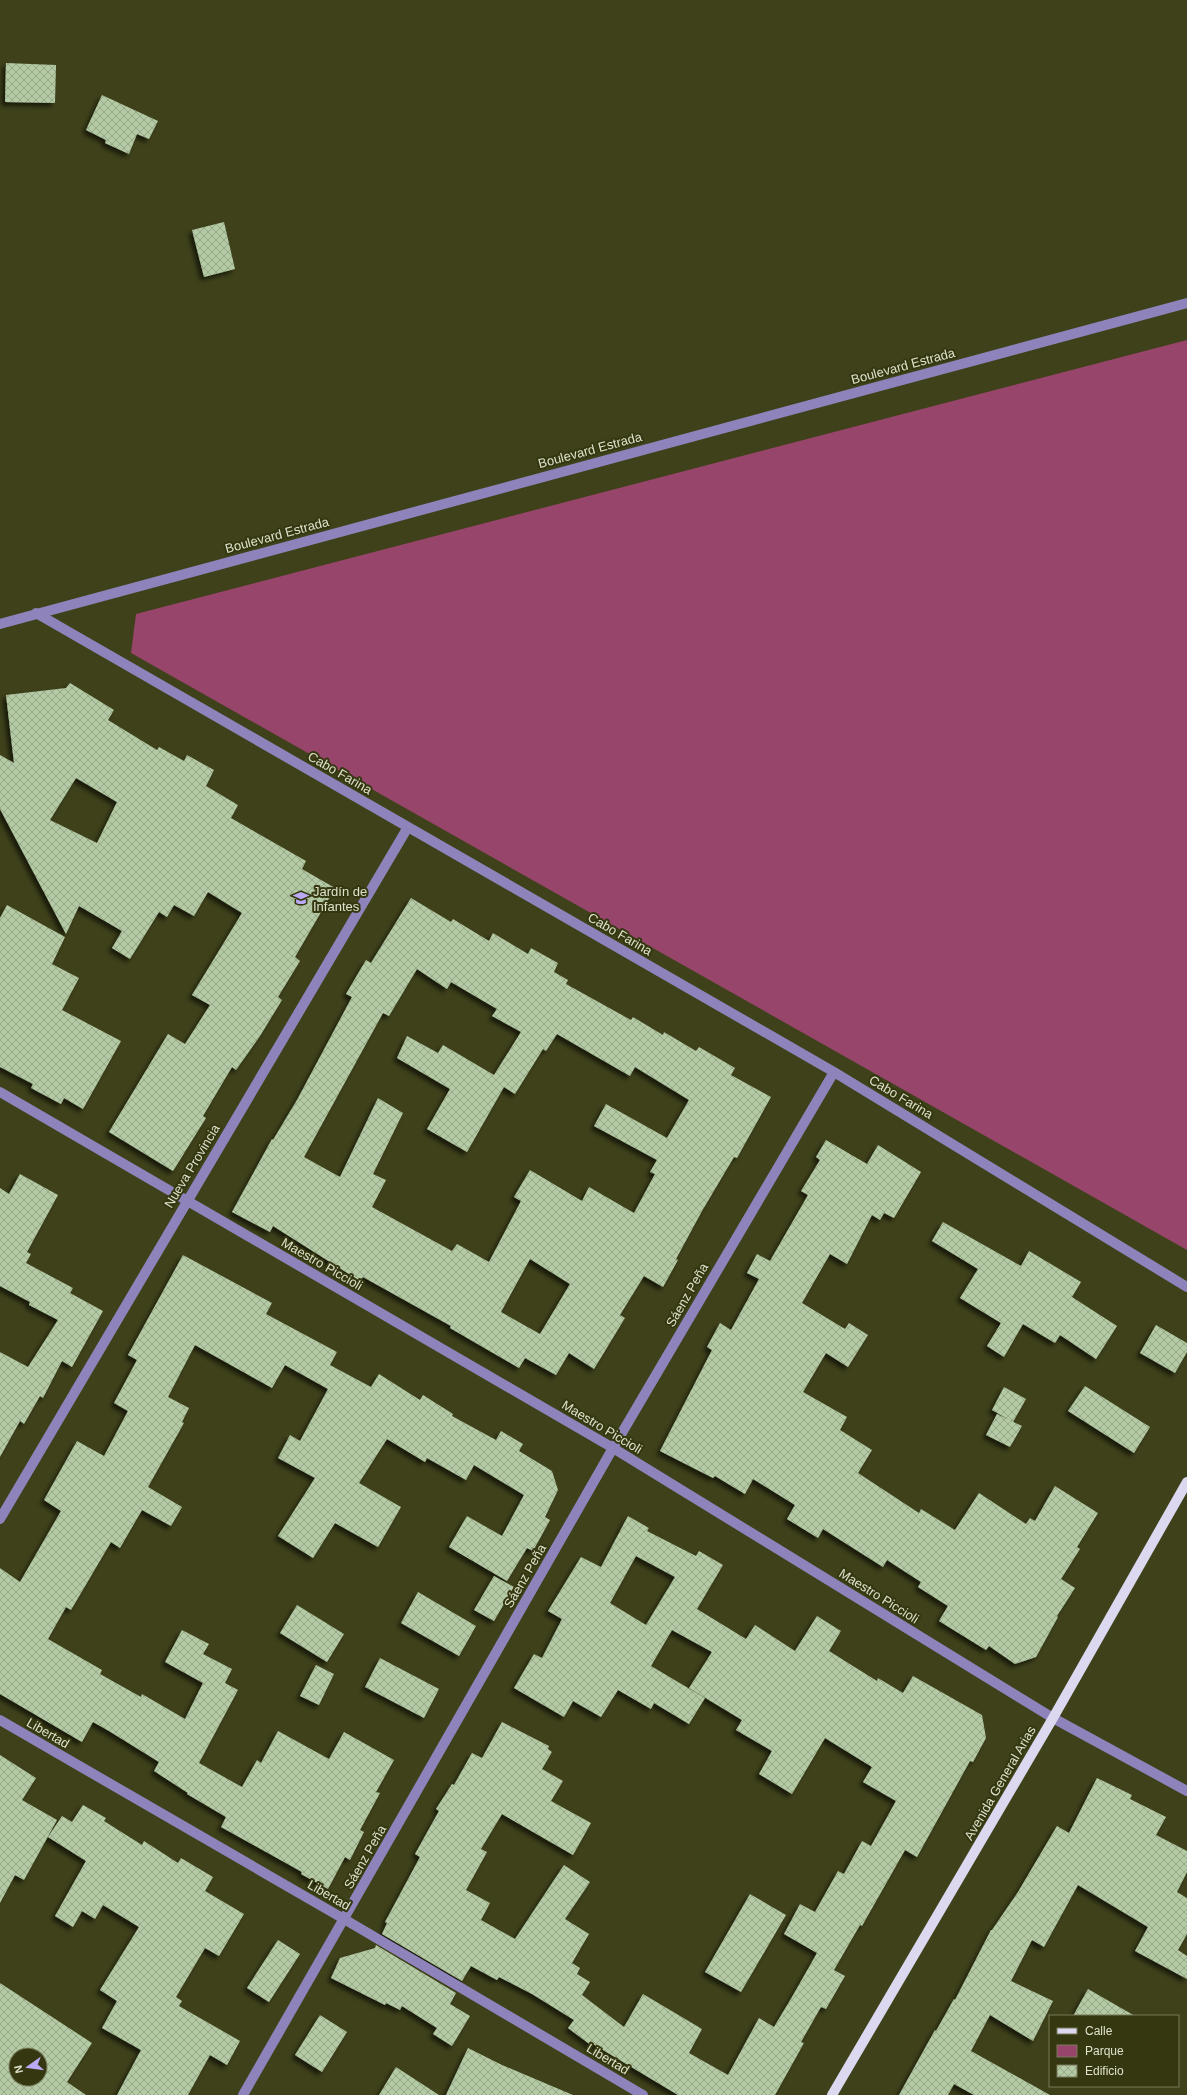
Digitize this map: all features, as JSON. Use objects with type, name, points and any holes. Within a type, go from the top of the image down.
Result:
[{"type":"main road","name":"Avenida General Arias","points":[[832,2095],[1053,1718],[1187,1482]]},
{"type":"street","name":"Boulevard Estrada","points":[[0,624],[36,613],[1187,303]]},
{"type":"street","name":"Cabo Farina","points":[[36,613],[834,1072],[1187,1287]]},
{"type":"street","name":"Nueva Provincia","points":[[0,1519],[186,1200],[408,827]]},
{"type":"street","name":"Sáenz Peña","points":[[243,2095],[613,1448],[834,1072]]},
{"type":"street","name":"Maestro Piccioli","points":[[0,1092],[613,1448],[1053,1718],[1187,1791]]},
{"type":"street","name":"Libertad","points":[[0,1720],[344,1919],[643,2095]]},
{"type":"green space","points":[[1187,340],[1187,1250],[131,653],[136,614]]},
{"type":"building","points":[[6,63],[56,65],[55,103],[5,102]]},
{"type":"building","points":[[102,95],[158,121],[149,139],[137,134],[129,154],[105,143],[106,140],[86,130]]},
{"type":"building","points":[[224,222],[235,269],[204,277],[192,230]]},
{"type":"building","points":[[70,683],[114,710],[108,720],[157,750],[159,747],[184,761],[187,755],[214,770],[206,786],[238,805],[231,818],[306,861],[302,869],[335,888],[295,957],[300,961],[278,997],[282,1000],[260,1036],[236,1070],[232,1067],[203,1116],[206,1118],[173,1171],[109,1132],[168,1034],[185,1044],[210,1005],[192,995],[242,913],[208,892],[194,916],[174,905],[167,917],[159,912],[130,959],[112,948],[122,931],[79,906],[66,934],[0,809],[0,755],[14,763],[6,695],[66,688]],"holes":[[[76,778],[117,802],[97,843],[50,820]]]},
{"type":"building","points":[[411,898],[451,922],[453,919],[489,941],[493,933],[528,954],[531,948],[558,963],[554,972],[568,980],[566,984],[631,1020],[633,1017],[663,1035],[664,1032],[696,1051],[699,1047],[735,1068],[731,1075],[771,1097],[737,1158],[734,1157],[702,1211],[676,1259],[678,1260],[663,1287],[644,1276],[620,1315],[625,1318],[594,1369],[569,1353],[556,1375],[525,1358],[519,1368],[450,1328],[451,1326],[363,1277],[360,1281],[273,1226],[270,1232],[232,1212],[272,1139],[273,1140],[297,1100],[352,997],[346,994],[366,960],[371,963]],"holes":[[[417,969],[447,989],[451,982],[497,1009],[492,1016],[521,1032],[494,1075],[443,1045],[438,1053],[407,1036],[397,1058],[450,1089],[427,1129],[467,1152],[504,1087],[515,1094],[543,1049],[546,1051],[557,1034],[630,1076],[635,1067],[689,1100],[667,1138],[606,1104],[594,1126],[657,1160],[650,1172],[655,1174],[634,1213],[589,1187],[582,1201],[530,1170],[514,1197],[521,1201],[489,1262],[457,1244],[452,1251],[372,1207],[386,1180],[373,1174],[403,1113],[378,1098],[340,1177],[304,1157],[383,1013],[389,1016]],[[530,1259],[570,1284],[540,1334],[501,1312]]]},
{"type":"building","points":[[7,905],[65,937],[52,964],[79,978],[62,1010],[121,1041],[83,1109],[64,1098],[61,1104],[31,1088],[33,1084],[0,1067],[0,918]]},
{"type":"building","points":[[826,1140],[867,1164],[878,1145],[921,1172],[894,1218],[884,1213],[880,1220],[872,1215],[847,1264],[830,1254],[802,1303],[845,1329],[849,1323],[868,1335],[848,1367],[826,1353],[803,1392],[847,1417],[840,1430],[872,1450],[858,1473],[919,1513],[921,1509],[955,1530],[979,1493],[1026,1524],[1030,1518],[1035,1521],[1055,1486],[1098,1513],[1077,1547],[1080,1549],[1061,1579],[1075,1588],[1057,1616],[1058,1617],[1036,1657],[1015,1664],[989,1646],[986,1650],[939,1621],[948,1606],[918,1587],[921,1582],[887,1560],[883,1567],[823,1529],[818,1538],[787,1519],[795,1505],[753,1479],[745,1494],[715,1476],[713,1478],[660,1451],[712,1350],[707,1347],[720,1323],[731,1330],[759,1279],[747,1273],[757,1254],[770,1261],[808,1195],[801,1191],[820,1160],[816,1157]]},
{"type":"building","points":[[20,1174],[58,1195],[27,1252],[31,1254],[26,1263],[73,1288],[70,1293],[103,1311],[72,1367],[62,1361],[43,1398],[40,1396],[24,1424],[20,1421],[0,1457],[0,1352],[28,1367],[58,1320],[29,1305],[30,1302],[0,1286],[0,1188],[9,1194]]},
{"type":"building","points":[[943,1222],[1021,1266],[1029,1251],[1081,1282],[1072,1297],[1117,1326],[1096,1359],[1060,1335],[1055,1343],[1023,1324],[1004,1357],[987,1346],[1001,1323],[960,1298],[978,1269],[932,1241]]},
{"type":"building","points":[[183,1255],[272,1303],[266,1314],[337,1352],[330,1365],[371,1387],[379,1374],[420,1400],[423,1395],[453,1414],[452,1416],[496,1440],[501,1431],[523,1444],[519,1451],[552,1471],[558,1490],[545,1517],[550,1520],[533,1551],[527,1548],[507,1581],[449,1547],[467,1516],[502,1536],[524,1495],[474,1465],[466,1480],[427,1458],[425,1462],[387,1439],[359,1483],[401,1507],[378,1547],[335,1523],[313,1558],[278,1536],[315,1478],[278,1458],[290,1435],[300,1441],[328,1389],[285,1365],[272,1388],[195,1345],[168,1397],[189,1408],[182,1422],[184,1423],[148,1487],[182,1507],[171,1526],[142,1510],[120,1548],[111,1542],[71,1610],[66,1607],[48,1639],[102,1670],[100,1674],[141,1697],[142,1694],[185,1719],[203,1683],[165,1662],[182,1630],[209,1644],[203,1654],[232,1669],[225,1683],[238,1690],[199,1763],[242,1787],[257,1760],[261,1763],[278,1731],[329,1759],[344,1732],[394,1760],[376,1792],[380,1793],[360,1830],[364,1832],[350,1860],[345,1857],[328,1889],[301,1874],[302,1872],[221,1827],[226,1817],[187,1794],[188,1793],[154,1771],[159,1762],[109,1731],[93,1722],[82,1742],[0,1694],[0,1568],[20,1582],[61,1511],[44,1500],[77,1441],[104,1456],[128,1411],[114,1403],[137,1360],[128,1355]]},
{"type":"building","points":[[1156,1325],[1187,1343],[1187,1352],[1175,1373],[1140,1353]]},
{"type":"building","points":[[1085,1386],[1150,1427],[1134,1453],[1068,1411]]},
{"type":"building","points":[[1004,1387],[1026,1399],[1013,1422],[992,1410]]},
{"type":"building","points":[[997,1414],[1022,1426],[1010,1447],[986,1435]]},
{"type":"building","points":[[628,1516],[649,1528],[647,1531],[696,1556],[699,1551],[723,1565],[697,1609],[746,1639],[755,1625],[795,1651],[817,1616],[841,1631],[829,1651],[877,1681],[878,1678],[903,1693],[913,1676],[982,1715],[986,1738],[973,1762],[970,1761],[917,1857],[905,1850],[862,1926],[860,1925],[834,1970],[845,1976],[826,2009],[821,2007],[801,2042],[804,2043],[775,2095],[678,2095],[593,2044],[592,2046],[568,2028],[574,2020],[532,1994],[499,1977],[497,1980],[471,1966],[462,1981],[382,1934],[387,1923],[385,1922],[420,1857],[415,1854],[439,1811],[436,1809],[452,1784],[454,1785],[472,1753],[482,1758],[502,1722],[549,1746],[548,1749],[552,1752],[542,1769],[563,1781],[551,1801],[591,1823],[573,1855],[502,1814],[481,1849],[487,1852],[466,1890],[490,1903],[481,1920],[515,1939],[564,1865],[590,1882],[565,1919],[589,1934],[572,1963],[580,1968],[577,1974],[590,1982],[582,1995],[624,2027],[643,1994],[702,2029],[689,2053],[728,2075],[759,2018],[774,2027],[792,1997],[817,1953],[784,1934],[800,1904],[815,1912],[838,1871],[844,1874],[862,1841],[871,1846],[896,1801],[863,1782],[872,1767],[825,1738],[792,1794],[759,1774],[772,1751],[736,1730],[742,1720],[689,1688],[712,1652],[672,1630],[651,1666],[705,1698],[689,1724],[654,1703],[651,1709],[618,1690],[601,1717],[573,1701],[564,1717],[514,1688],[534,1654],[542,1658],[562,1619],[548,1611],[581,1557],[601,1567]],"holes":[[[636,1556],[675,1577],[646,1625],[610,1603]]]},
{"type":"building","points":[[494,1576],[514,1587],[494,1621],[474,1610]]},
{"type":"building","points":[[418,1592],[476,1626],[459,1656],[401,1623]]},
{"type":"building","points":[[297,1605],[344,1634],[327,1662],[280,1633]]},
{"type":"building","points":[[380,1658],[439,1689],[424,1718],[365,1687]]},
{"type":"building","points":[[316,1665],[334,1674],[319,1705],[300,1696]]},
{"type":"building","points":[[0,1755],[36,1778],[22,1800],[57,1820],[24,1880],[15,1875],[0,1903]]},
{"type":"building","points":[[1097,1778],[1132,1795],[1130,1799],[1166,1817],[1156,1835],[1187,1851],[1187,1872],[1177,1892],[1187,1898],[1187,1934],[1178,1950],[1187,1956],[1187,1979],[1135,1951],[1148,1927],[1078,1885],[1044,1947],[1032,1940],[1011,1981],[1053,2001],[1033,2041],[990,2015],[971,2051],[1050,2095],[974,2095],[954,2084],[948,2095],[899,2095],[935,2030],[936,2031],[954,1999],[955,2000],[991,1930],[1018,1892],[1057,1826],[1069,1833]]},
{"type":"building","points":[[83,1805],[106,1818],[104,1821],[142,1845],[144,1841],[178,1863],[181,1858],[213,1877],[205,1891],[244,1914],[219,1956],[205,1948],[176,1997],[182,2001],[179,2006],[240,2041],[227,2065],[210,2055],[188,2095],[117,2095],[141,2050],[102,2028],[117,2001],[100,1990],[139,1927],[103,1905],[95,1919],[82,1911],[73,1927],[55,1916],[86,1861],[48,1837],[62,1816],[72,1822]]},
{"type":"building","points":[[750,1894],[786,1915],[741,1992],[705,1972]]},
{"type":"building","points":[[278,1940],[300,1954],[269,2002],[247,1988]]},
{"type":"building","points":[[376,1945],[456,1993],[450,2004],[470,2016],[452,2046],[433,2034],[437,2028],[402,2006],[400,2010],[386,2003],[385,2005],[331,1978],[340,1958],[375,1948]]},
{"type":"building","points":[[0,1983],[92,2043],[67,2082],[86,2095],[0,2095]]},
{"type":"building","points":[[1088,1989],[1133,2015],[1074,2015]]},
{"type":"building","points":[[320,2015],[347,2032],[322,2072],[295,2055]]},
{"type":"building","points":[[468,2048],[502,2065],[573,2095],[446,2095]]},
{"type":"building","points":[[396,2067],[439,2095],[379,2095]]},
{"type":"place","name":"Jardín de Infantes","points":[[301,898]]}]
